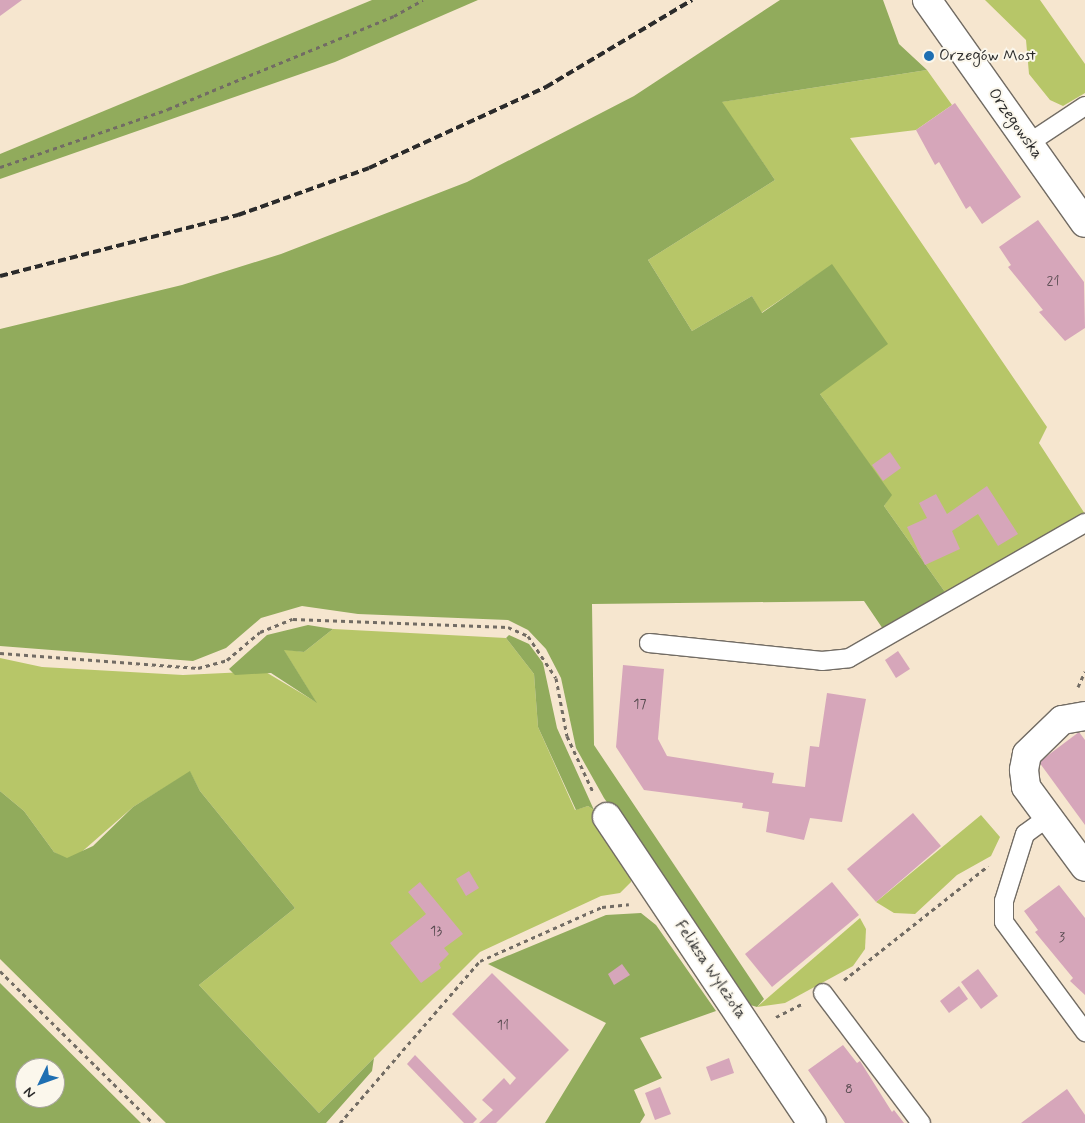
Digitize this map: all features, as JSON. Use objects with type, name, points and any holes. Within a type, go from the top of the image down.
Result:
[{"type":"street","name":"Orzegowska","points":[[927,0],[1085,223]]},
{"type":"street","points":[[1085,716],[1062,720],[1027,754],[1026,787],[1085,867]]},
{"type":"street","name":"Feliksa Wyleżoła","points":[[607,817],[812,1123]]},
{"type":"lane","points":[[1029,143],[1085,106]]},
{"type":"lane","points":[[649,643],[822,661],[849,658],[1085,523]]},
{"type":"lane","points":[[1047,818],[1025,834],[1004,901],[1004,922],[1085,1032]]},
{"type":"lane","points":[[823,992],[921,1123]]},
{"type":"path","points":[[0,167],[168,109],[394,16],[424,0]]},
{"type":"path","points":[[0,653],[198,668],[227,660],[260,632],[293,619],[508,627],[528,636],[556,678],[561,716],[575,759],[607,817]]},
{"type":"path","points":[[751,1030],[823,992],[939,909],[1025,834]]},
{"type":"path","points":[[340,1123],[390,1061],[480,962],[602,907],[665,901]]},
{"type":"path","points":[[0,971],[153,1123]]},
{"type":"green space","points":[[372,0],[478,0],[335,62],[0,179],[0,154]]},
{"type":"green space","points":[[780,0],[883,0],[899,44],[927,70],[722,102],[775,180],[648,260],[692,331],[752,296],[762,313],[832,264],[888,344],[820,394],[892,495],[884,506],[945,592],[883,629],[864,601],[592,604],[594,745],[764,999],[757,1007],[747,1004],[604,798],[576,748],[561,678],[546,649],[528,630],[508,620],[358,614],[302,606],[261,618],[226,648],[193,661],[0,646],[0,329],[182,285],[281,254],[467,182],[634,96]]},
{"type":"green space","points":[[985,0],[1040,0],[1085,64],[1085,93],[1063,106],[1050,100],[1029,74],[1026,40]]},
{"type":"green space","points":[[927,70],[952,105],[916,130],[850,138],[1047,427],[1039,443],[1085,514],[945,592],[884,506],[891,495],[820,394],[832,265],[761,313],[752,296],[692,331],[648,260],[775,180],[721,102]]},
{"type":"green space","points":[[308,625],[333,629],[304,652],[284,650],[317,703],[271,673],[235,675],[229,669],[267,635]]},
{"type":"green space","points":[[333,629],[506,638],[534,674],[538,727],[575,810],[588,806],[594,810],[631,873],[631,882],[620,893],[601,896],[480,952],[319,1113],[199,985],[295,908],[200,791],[190,772],[133,807],[77,856],[66,859],[54,852],[24,811],[0,791],[0,658],[42,667],[183,675],[264,671],[316,702],[283,649],[304,652]]},
{"type":"green space","points":[[509,635],[529,644],[543,663],[557,728],[594,810],[588,806],[576,810],[538,727],[534,674],[506,638]]},
{"type":"green space","points":[[190,771],[200,791],[295,908],[199,985],[319,1113],[374,1058],[372,1071],[326,1123],[166,1123],[0,959],[0,791],[24,811],[54,852],[67,858],[93,846],[133,807]]},
{"type":"green space","points":[[981,815],[1000,837],[991,856],[957,875],[915,914],[894,913],[876,902]]},
{"type":"green space","points":[[641,913],[656,925],[716,1011],[640,1038],[662,1078],[634,1090],[645,1115],[640,1123],[545,1123],[606,1023],[488,964],[606,915]]},
{"type":"green space","points":[[860,918],[866,929],[865,949],[853,966],[785,1003],[757,1007]]},
{"type":"green space","points":[[0,983],[141,1123],[0,1123]]},
{"type":"building","points":[[0,0],[22,0],[0,16]]},
{"type":"building","points":[[955,103],[1021,197],[982,224],[970,206],[966,209],[939,162],[935,165],[916,130]]},
{"type":"building","points":[[1038,220],[1084,282],[1085,328],[1065,341],[1039,312],[1043,310],[1008,267],[1011,265],[999,247]]},
{"type":"building","points":[[890,452],[901,468],[883,481],[872,465]]},
{"type":"building","points":[[987,486],[1018,534],[998,546],[978,514],[952,531],[960,549],[925,565],[907,527],[927,518],[919,503],[936,494],[947,514]]},
{"type":"building","points":[[898,651],[910,669],[896,678],[885,660]]},
{"type":"building","points":[[623,665],[664,669],[658,739],[667,756],[774,773],[772,783],[805,787],[810,746],[819,747],[827,693],[866,699],[842,822],[810,818],[804,840],[766,832],[769,812],[742,808],[743,803],[644,790],[616,747]]},
{"type":"building","points":[[1079,732],[1085,740],[1085,825],[1039,762]]},
{"type":"building","points":[[913,813],[941,846],[876,902],[847,869]]},
{"type":"building","points":[[469,871],[479,888],[466,896],[456,879]]},
{"type":"building","points":[[420,882],[463,934],[444,948],[449,954],[439,964],[441,968],[421,983],[390,943],[426,914],[408,892]]},
{"type":"building","points":[[832,882],[859,915],[772,987],[745,954]]},
{"type":"building","points":[[1059,885],[1085,918],[1085,995],[1070,981],[1073,978],[1035,932],[1038,930],[1024,911]]},
{"type":"building","points":[[622,964],[630,975],[614,985],[608,974]]},
{"type":"building","points":[[978,969],[998,996],[981,1009],[961,982]]},
{"type":"building","points":[[492,973],[569,1050],[496,1123],[479,1123],[493,1110],[482,1100],[504,1078],[510,1085],[516,1078],[452,1014]]},
{"type":"building","points":[[959,986],[968,999],[949,1013],[940,1001]]},
{"type":"building","points":[[843,1045],[857,1063],[860,1061],[892,1112],[894,1110],[904,1123],[845,1123],[808,1070]]},
{"type":"building","points":[[415,1055],[477,1119],[473,1123],[464,1123],[407,1064]]},
{"type":"building","points":[[729,1058],[734,1073],[711,1081],[706,1067]]},
{"type":"building","points":[[660,1087],[671,1114],[655,1120],[645,1093]]},
{"type":"building","points":[[1067,1089],[1085,1115],[1085,1123],[1021,1123]]},
{"type":"railway","points":[[0,276],[238,215],[369,168],[546,87],[692,0]]},
{"type":"place","name":"Orzegów Most","points":[[929,56]]}]
